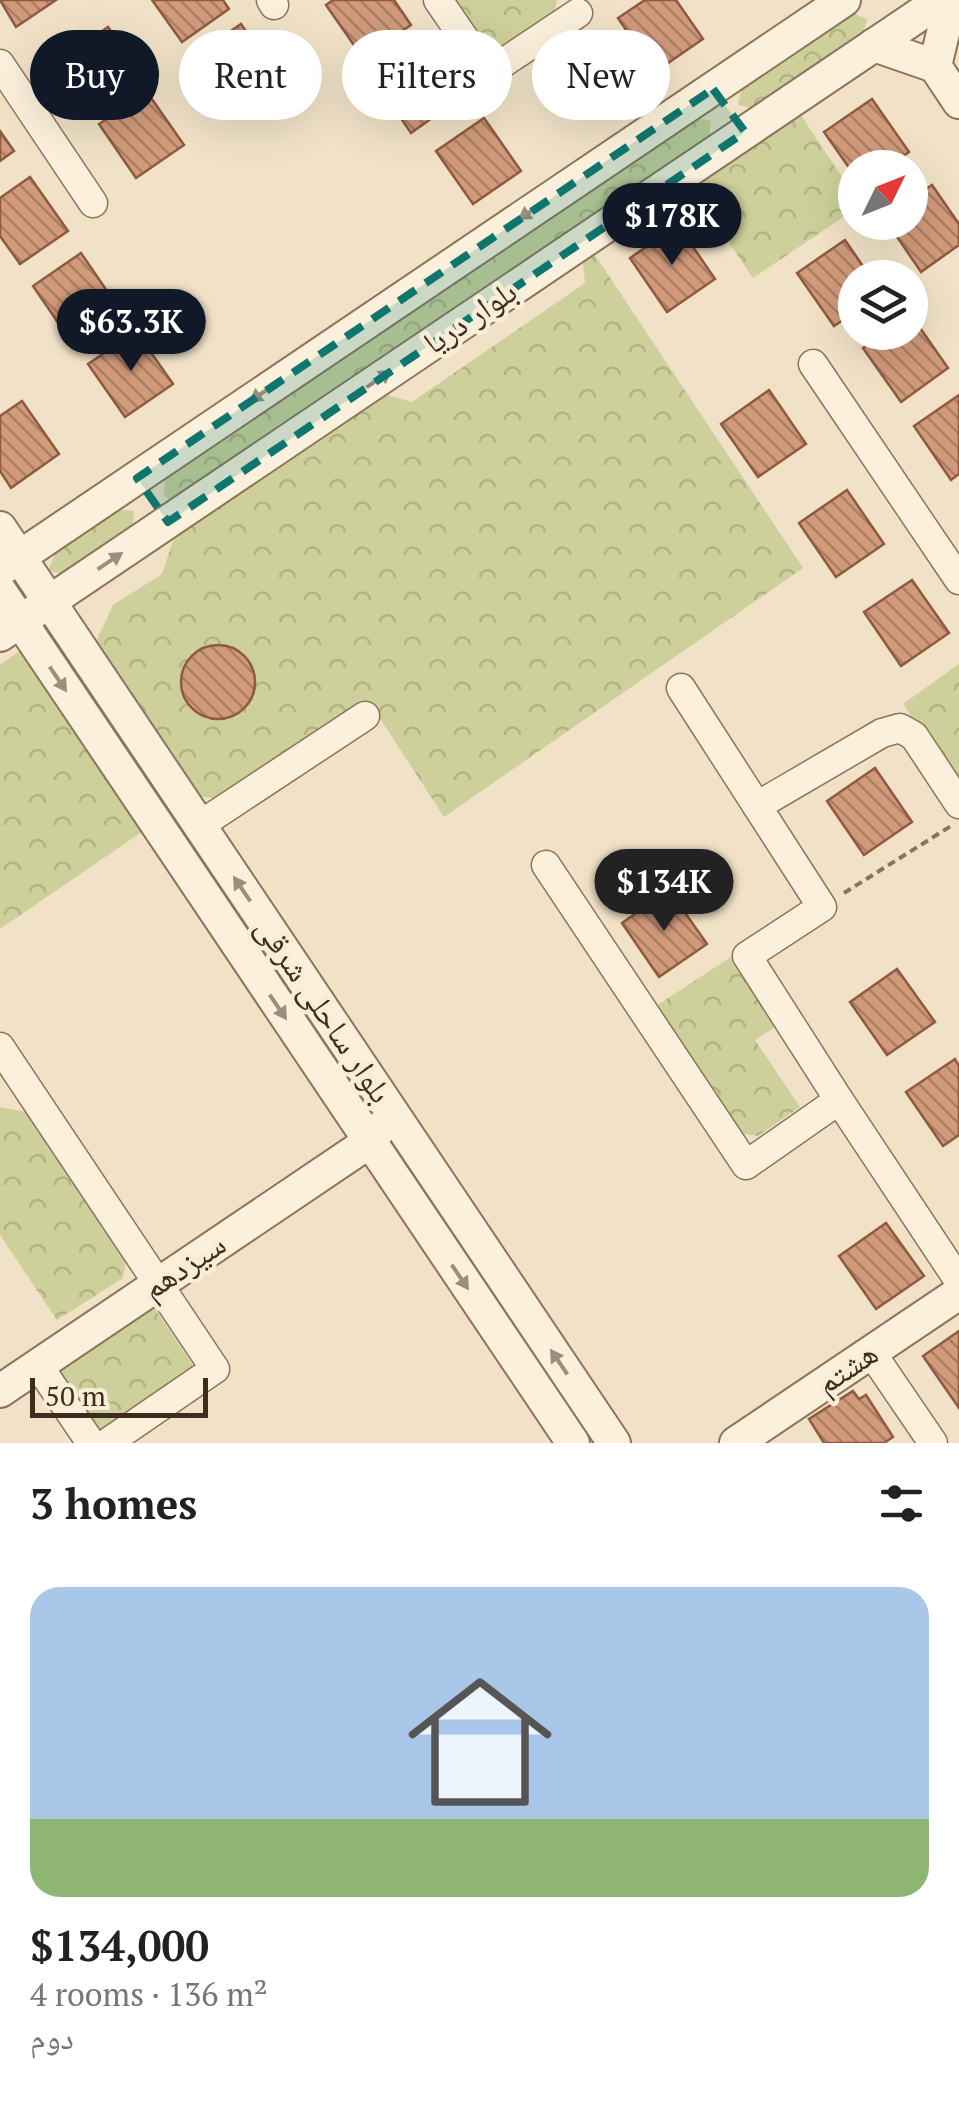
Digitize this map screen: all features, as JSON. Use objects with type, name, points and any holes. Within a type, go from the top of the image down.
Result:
[{"type":"street","points":[[438,0],[488,73],[582,4]]},
{"type":"street","name":"بلوار دریا","points":[[16,594],[168,522],[874,45],[898,12],[940,0]]},
{"type":"street","points":[[935,66],[951,0]]},
{"type":"street","name":"بلوار دریا","points":[[16,594],[137,478],[838,2]]},
{"type":"street","points":[[874,45],[935,66],[959,102]]},
{"type":"street","points":[[0,64],[93,204]]},
{"type":"street","points":[[713,89],[745,132]]},
{"type":"street","points":[[813,364],[959,580]]},
{"type":"street","points":[[137,478],[168,522]]},
{"type":"street","points":[[0,528],[16,594]]},
{"type":"street","name":"بلوار ساحلی شرقی","points":[[16,594],[200,826],[614,1443]]},
{"type":"street","name":"بلوار ساحلی شرقی","points":[[16,594],[368,1142],[573,1443]]},
{"type":"street","points":[[681,688],[822,907],[747,956],[959,1281]]},
{"type":"street","points":[[200,826],[365,716]]},
{"type":"street","points":[[757,806],[882,733],[900,728],[914,736],[959,804]]},
{"type":"street","points":[[546,865],[746,1165],[839,1100]]},
{"type":"street","points":[[0,1047],[215,1369],[107,1443]]},
{"type":"street","name":"سیزدهم","points":[[0,1391],[368,1142],[392,1112]]},
{"type":"street","name":"هشتم","points":[[736,1443],[959,1293]]},
{"type":"street","points":[[871,1352],[933,1443]]},
{"type":"street","points":[[38,1365],[91,1443]]},
{"type":"path","points":[[822,907],[959,821]]},
{"type":"highlighted area","points":[[713,89],[745,132],[168,522],[137,478]]},
{"type":"green space","points":[[452,0],[557,0],[553,21],[532,30],[532,35],[512,48],[512,30],[472,30]]},
{"type":"green space","points":[[849,12],[867,19],[862,39],[760,110],[738,105],[742,86]]},
{"type":"green space","points":[[798,111],[838,171],[838,220],[753,278],[690,185]]},
{"type":"green space","points":[[691,118],[711,120],[709,142],[178,505],[164,496],[165,477]]},
{"type":"green space","points":[[591,249],[803,568],[444,817],[370,703],[222,799],[194,796],[96,642],[113,605],[162,574],[176,532],[383,394],[412,402],[585,283],[583,264]]},
{"type":"green space","points":[[113,509],[134,511],[132,534],[72,575],[48,571],[57,549]]},
{"type":"green space","points":[[22,649],[146,829],[0,929],[0,665]]},
{"type":"green space","points":[[959,664],[959,778],[951,777],[903,704]]},
{"type":"green space","points":[[83,680],[366,1099],[355,1098],[81,689]]},
{"type":"green space","points":[[734,955],[780,1024],[755,1040],[800,1107],[758,1136],[739,1133],[656,1006]]},
{"type":"green space","points":[[0,1107],[32,1113],[127,1257],[123,1278],[57,1320],[0,1235]]},
{"type":"green space","points":[[146,1295],[194,1367],[99,1431],[50,1358]]},
{"type":"building","points":[[0,0],[56,0],[16,27]]},
{"type":"building","points":[[152,0],[223,0],[229,9],[199,30],[179,30],[179,38]]},
{"type":"building","points":[[333,0],[394,0],[411,25],[404,30],[343,30],[326,5]]},
{"type":"building","points":[[645,0],[676,0],[703,39],[670,62],[670,30],[626,30],[618,18]]},
{"type":"building","points":[[872,99],[908,150],[838,152],[824,132]]},
{"type":"building","points":[[159,109],[184,145],[136,178],[99,124],[105,120],[159,120]]},
{"type":"building","points":[[402,120],[429,120],[411,133]]},
{"type":"building","points":[[485,120],[521,171],[473,204],[436,151]]},
{"type":"building","points":[[0,131],[14,151],[0,161]]},
{"type":"building","points":[[30,177],[68,231],[20,264],[0,236],[0,198]]},
{"type":"building","points":[[932,185],[959,224],[959,245],[928,267],[928,260],[913,260],[899,240],[928,240],[928,188]]},
{"type":"building","points":[[678,225],[715,279],[667,312],[630,258]]},
{"type":"building","points":[[845,240],[859,260],[838,260],[838,323],[834,326],[797,273]]},
{"type":"building","points":[[81,253],[118,307],[70,340],[33,286]]},
{"type":"building","points":[[136,331],[173,384],[125,417],[88,364]]},
{"type":"building","points":[[928,339],[948,368],[901,402],[864,350],[928,350]]},
{"type":"building","points":[[769,390],[806,444],[758,477],[721,424]]},
{"type":"building","points":[[959,395],[959,474],[951,480],[914,426]]},
{"type":"building","points":[[22,401],[59,454],[11,488],[0,471],[0,416]]},
{"type":"building","points":[[847,490],[884,544],[836,577],[799,523]]},
{"type":"building","points":[[912,580],[949,633],[901,666],[864,612]]},
{"type":"building","points":[[218,645],[232,647],[244,656],[253,668],[253,696],[244,708],[232,717],[218,719],[204,717],[192,708],[183,696],[181,682],[183,668],[192,656],[204,647]]},
{"type":"building","points":[[875,768],[912,822],[864,855],[827,801]]},
{"type":"building","points":[[669,890],[707,944],[659,977],[622,923]]},
{"type":"building","points":[[897,969],[935,1022],[887,1055],[850,1002]]},
{"type":"building","points":[[955,1059],[959,1066],[959,1135],[943,1146],[906,1092]]},
{"type":"building","points":[[886,1223],[924,1276],[876,1309],[839,1256]]},
{"type":"building","points":[[959,1331],[959,1408],[923,1356]]},
{"type":"building","points":[[853,1391],[859,1399],[866,1395],[893,1437],[884,1443],[824,1443],[809,1419]]}]
